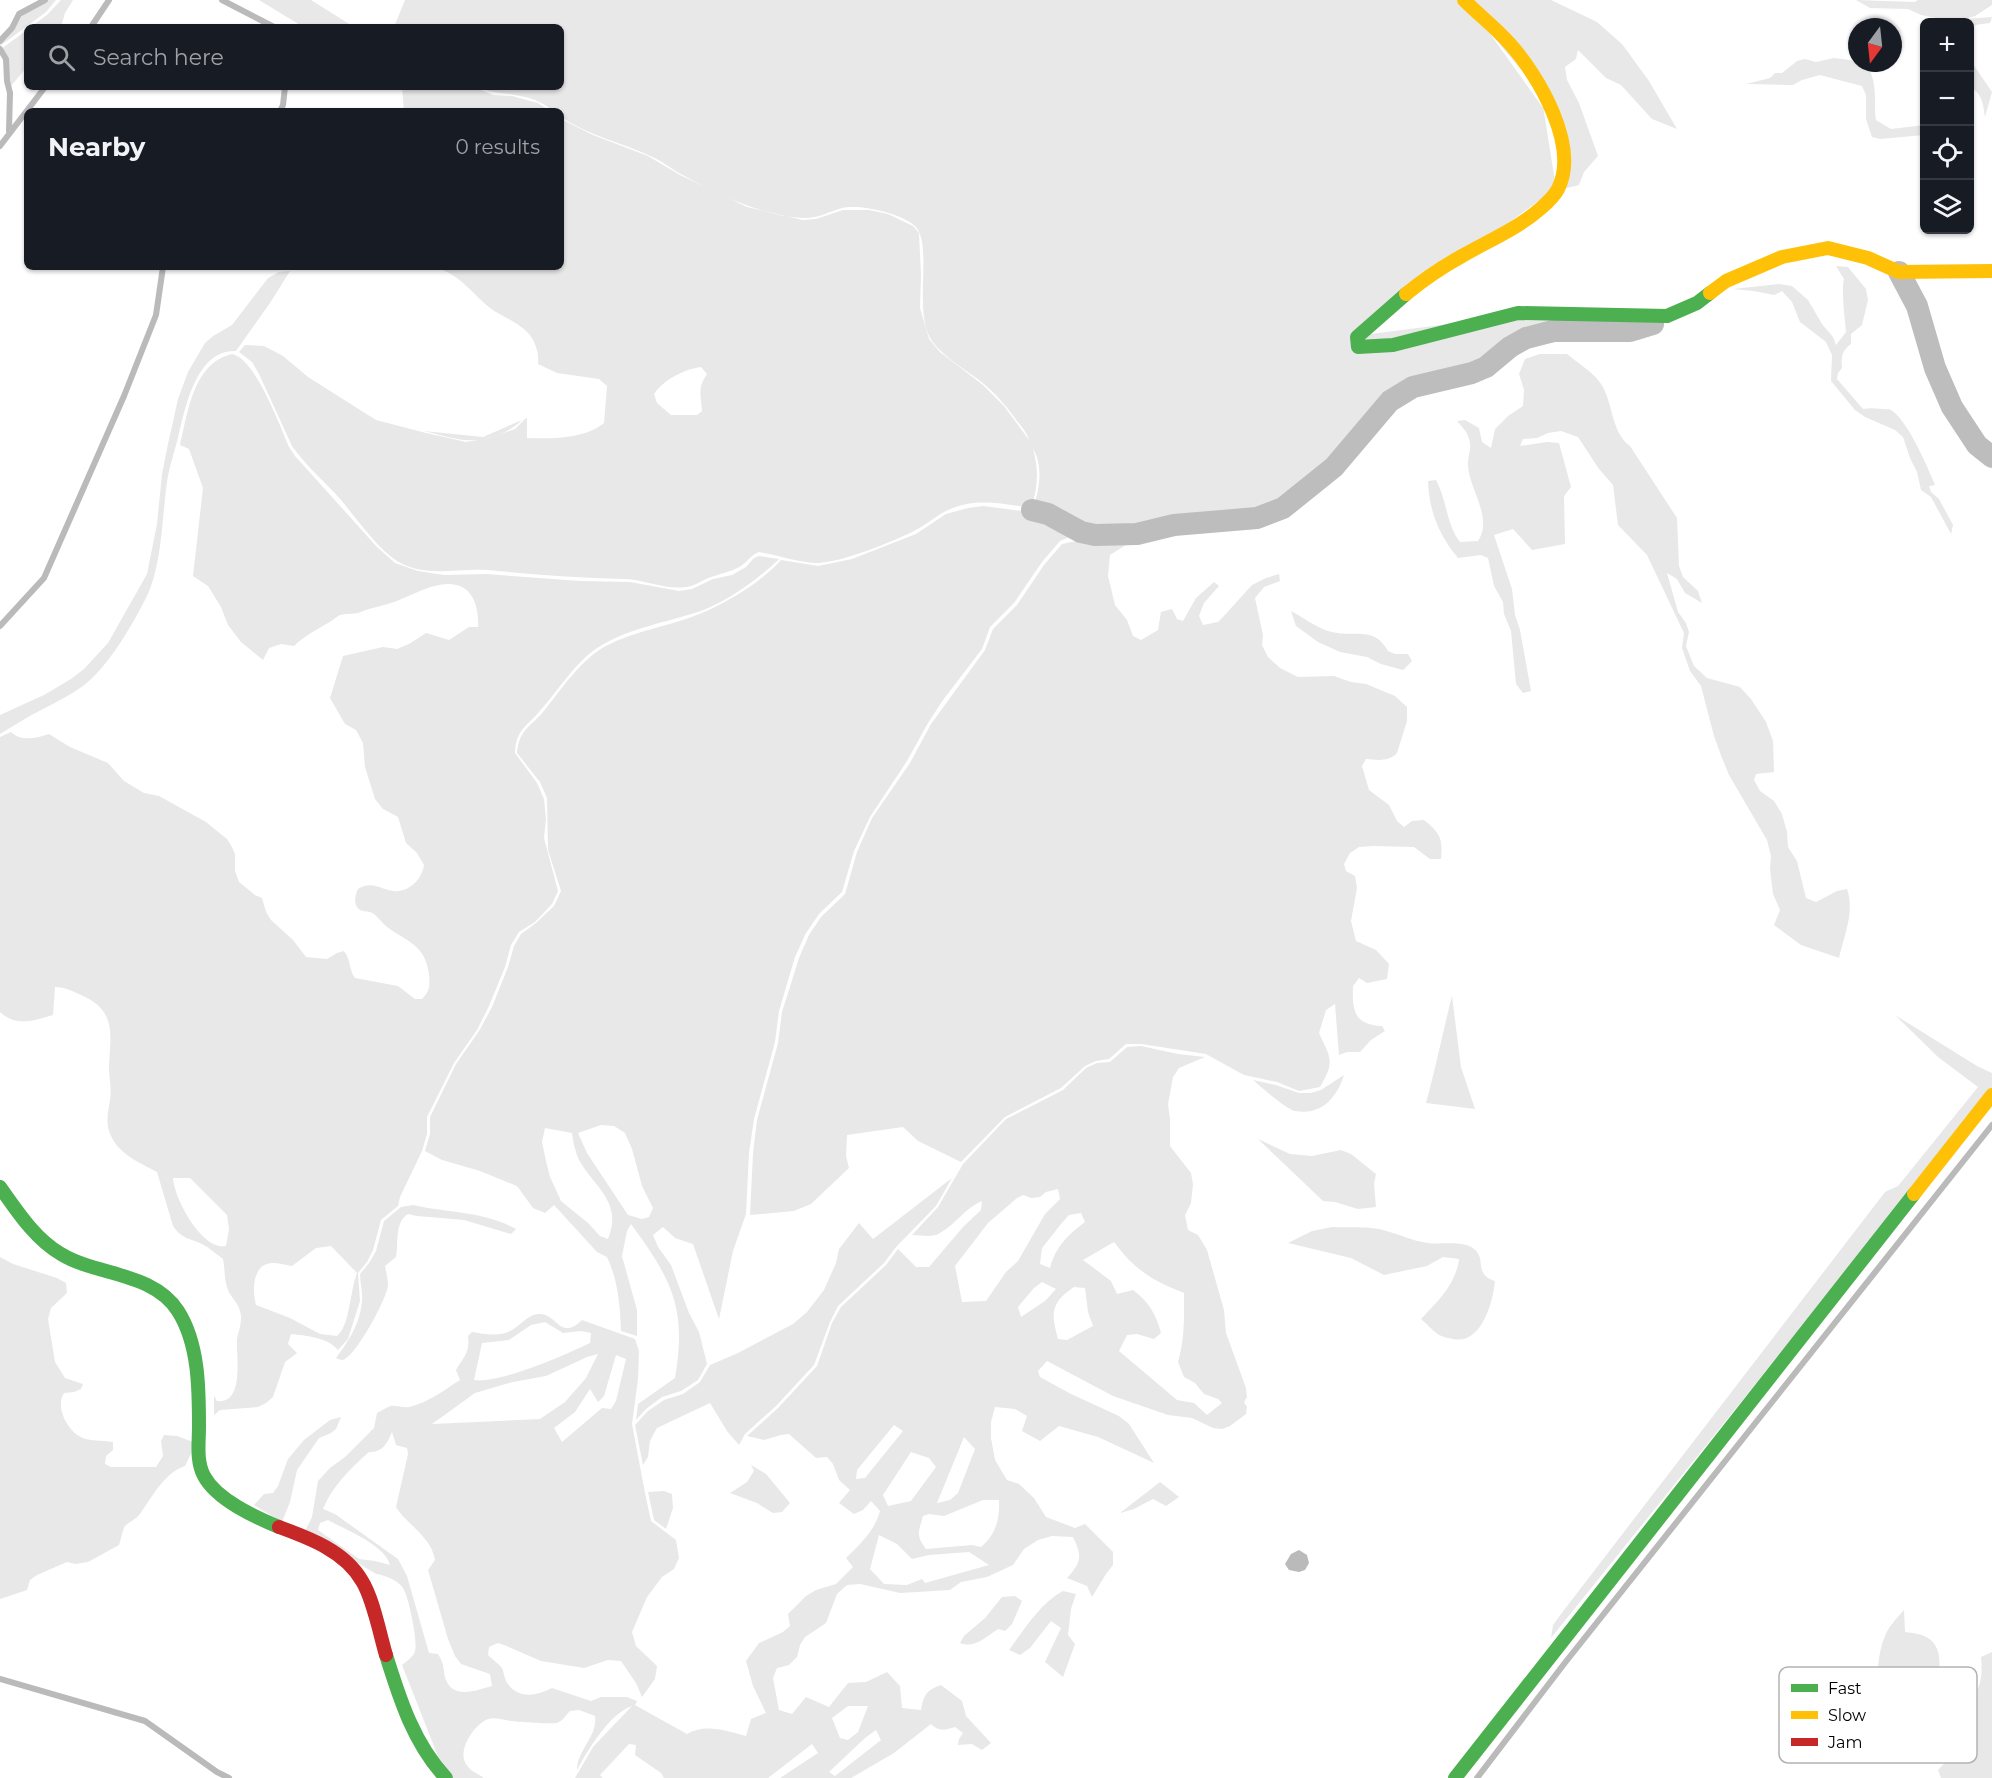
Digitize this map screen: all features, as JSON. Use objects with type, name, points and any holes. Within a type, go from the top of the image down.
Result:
[{"type":"street","points":[[1464,0],[1511,45],[1543,92],[1562,137],[1562,167],[1558,189],[1542,207],[1516,225],[1449,263],[1414,288],[1357,337],[1358,347],[1393,345],[1518,313],[1667,316]]},
{"type":"street","points":[[1032,510],[1048,514],[1081,532],[1095,535],[1137,534],[1174,525],[1257,518],[1282,508],[1334,467],[1390,401],[1413,387],[1472,373],[1486,367],[1510,346],[1526,338],[1553,331],[1630,331],[1651,325],[1697,303],[1726,281],[1782,256],[1828,248],[1868,258],[1899,272],[1992,271]]},
{"type":"street","points":[[1899,272],[1917,306],[1935,368],[1952,407],[1977,445],[1992,457]]},
{"type":"street","points":[[1455,1778],[1992,1095]]},
{"type":"street","points":[[0,1187],[37,1234],[61,1255],[92,1268],[145,1284],[166,1299],[176,1310],[193,1355],[199,1396],[198,1450],[200,1466],[205,1477],[231,1502],[253,1516],[313,1539],[328,1548],[362,1580],[387,1658],[418,1742],[439,1772],[446,1778]]},
{"type":"shaded area","points":[[47,0],[56,0],[46,12],[30,24],[24,24],[24,28],[0,46],[0,41],[13,28],[20,15]]},
{"type":"shaded area","points":[[61,0],[73,0],[62,24],[35,24]]},
{"type":"shaded area","points":[[259,0],[311,0],[349,24],[298,24]]},
{"type":"shaded area","points":[[405,0],[1462,0],[1541,93],[1556,188],[1355,336],[1519,315],[1610,329],[1496,356],[1431,379],[1281,505],[1119,531],[1033,509],[1039,487],[1039,471],[1033,449],[1037,479],[1031,508],[991,503],[958,506],[914,531],[867,551],[828,562],[803,562],[759,552],[737,568],[694,585],[682,587],[631,580],[487,570],[429,571],[418,569],[407,566],[389,555],[297,453],[259,374],[252,362],[239,352],[245,345],[264,346],[283,356],[308,377],[376,420],[426,433],[466,442],[489,438],[515,429],[526,418],[527,438],[557,438],[587,432],[604,423],[607,386],[599,379],[557,373],[538,364],[535,345],[525,330],[490,308],[462,282],[443,270],[564,270],[564,120],[593,135],[648,156],[711,190],[652,157],[571,123],[564,119],[564,108],[550,108],[525,97],[486,90],[564,90],[564,24],[395,24]],"holes":[[[723,196],[754,208],[765,211],[747,207]],[[859,207],[880,211],[900,217],[915,226],[919,233],[913,226],[888,214],[869,210],[843,210],[816,219],[803,220],[786,216],[802,218],[818,216],[842,208]],[[919,233],[923,248],[926,328],[920,308]],[[926,329],[932,341],[950,359],[993,392],[1006,406],[1029,440],[1004,406],[983,385],[940,352],[929,339]],[[701,367],[707,374],[701,388],[702,411],[697,415],[671,415],[657,403],[654,394],[675,376]]]},
{"type":"shaded area","points":[[1466,0],[1551,0],[1597,22],[1622,44],[1649,81],[1677,129],[1652,119],[1621,85],[1606,78],[1578,50],[1576,59],[1565,67],[1567,80],[1579,103],[1598,156],[1584,172],[1579,185],[1559,190],[1563,136]]},
{"type":"shaded area","points":[[1856,0],[1915,2],[1918,0],[1992,0],[1992,5],[1968,18],[1936,18],[1908,9],[1870,8]]},
{"type":"shaded area","points":[[1992,17],[1990,23],[1975,25],[1974,18]]},
{"type":"shaded area","points":[[24,32],[24,71],[10,87],[7,58],[1,49]]},
{"type":"shaded area","points":[[1834,58],[1848,60],[1848,72],[1870,72],[1874,88],[1876,120],[1891,129],[1920,125],[1920,135],[1880,139],[1872,137],[1866,119],[1866,95],[1862,86],[1820,75],[1793,85],[1746,84],[1770,78],[1775,73],[1782,73],[1797,61],[1805,59],[1816,62]]},
{"type":"shaded area","points":[[1974,65],[1992,92],[1985,117],[1984,107],[1974,90]]},
{"type":"shaded area","points":[[402,90],[481,90],[493,95],[512,96],[538,103],[546,108],[404,108]]},
{"type":"shaded area","points":[[1836,266],[1848,267],[1866,289],[1868,300],[1862,325],[1851,334],[1851,344],[1843,354],[1842,368],[1837,379],[1863,409],[1889,409],[1896,413],[1902,421],[1915,442],[1935,485],[1929,486],[1931,492],[1939,499],[1953,525],[1951,534],[1931,497],[1921,490],[1917,472],[1903,437],[1895,430],[1855,410],[1831,381],[1832,355],[1826,342],[1800,322],[1792,302],[1782,291],[1774,295],[1733,289],[1779,284],[1792,286],[1808,300],[1836,345],[1846,332],[1844,279]]},
{"type":"shaded area","points":[[290,271],[236,351],[222,353],[211,360],[195,383],[184,412],[169,471],[155,572],[146,598],[126,633],[93,678],[0,734],[0,715],[44,695],[71,679],[84,669],[108,643],[147,574],[157,524],[162,474],[168,444],[178,399],[188,372],[205,343],[232,325],[268,278],[279,272]]},
{"type":"shaded area","points":[[232,354],[241,358],[249,367],[266,394],[295,456],[377,547],[395,563],[418,571],[444,575],[486,574],[630,582],[679,591],[692,589],[713,579],[732,575],[759,556],[779,559],[752,582],[719,603],[698,612],[625,634],[593,651],[576,667],[520,734],[515,753],[537,783],[544,799],[546,819],[544,838],[558,891],[552,904],[535,922],[519,932],[511,945],[505,967],[489,1006],[477,1030],[454,1063],[427,1117],[427,1134],[422,1151],[398,1206],[381,1220],[373,1250],[358,1273],[360,1301],[348,1339],[338,1350],[323,1340],[291,1334],[288,1344],[297,1353],[285,1362],[273,1397],[258,1407],[220,1410],[214,1415],[214,1396],[217,1401],[226,1400],[232,1395],[235,1387],[238,1366],[237,1339],[241,1314],[228,1290],[223,1259],[176,1230],[157,1172],[119,1148],[109,1132],[110,1035],[106,1016],[93,1001],[55,987],[53,1015],[32,1021],[19,1021],[12,1020],[0,1012],[0,737],[11,732],[24,738],[49,734],[70,747],[108,763],[124,781],[144,793],[159,796],[206,822],[227,839],[232,847],[239,882],[262,898],[271,920],[293,940],[306,957],[327,959],[344,951],[355,978],[398,986],[415,999],[422,999],[429,985],[429,974],[424,957],[414,945],[387,927],[374,914],[358,909],[355,901],[358,889],[364,886],[369,885],[394,891],[409,888],[419,878],[424,865],[417,853],[406,843],[398,817],[383,809],[375,799],[365,767],[363,743],[356,730],[345,724],[330,698],[343,656],[383,647],[397,649],[426,633],[449,640],[469,627],[478,627],[475,602],[472,596],[462,587],[449,584],[425,589],[357,613],[340,615],[294,646],[281,644],[269,648],[263,660],[241,642],[228,625],[221,607],[208,586],[193,576],[203,488],[189,449],[180,445],[194,391],[201,378],[219,359]],"holes":[[[173,1178],[190,1178],[227,1215],[229,1229],[226,1246],[217,1245],[199,1232],[178,1198]],[[331,1246],[357,1273],[345,1324],[337,1336],[320,1334],[290,1318],[256,1305],[255,1279],[257,1273],[266,1264],[292,1266],[316,1248]]]},
{"type":"shaded area","points":[[1540,354],[1567,354],[1600,382],[1620,434],[1677,518],[1679,566],[1683,577],[1698,591],[1702,603],[1685,593],[1677,579],[1667,573],[1678,612],[1689,632],[1686,646],[1694,666],[1707,678],[1740,687],[1766,722],[1773,741],[1774,772],[1756,774],[1754,780],[1760,791],[1774,801],[1782,814],[1788,847],[1797,861],[1806,898],[1816,902],[1837,891],[1847,889],[1849,915],[1839,958],[1801,945],[1774,925],[1780,910],[1773,894],[1771,856],[1767,840],[1729,775],[1722,758],[1701,686],[1690,671],[1682,648],[1684,633],[1647,555],[1618,525],[1613,485],[1599,469],[1578,437],[1561,431],[1548,433],[1537,438],[1523,439],[1520,446],[1547,442],[1559,443],[1571,487],[1564,496],[1565,544],[1532,550],[1513,529],[1494,535],[1512,589],[1515,615],[1520,630],[1531,691],[1523,693],[1516,684],[1511,631],[1504,614],[1503,602],[1494,586],[1488,558],[1481,555],[1458,558],[1440,531],[1430,502],[1428,481],[1436,480],[1452,528],[1460,542],[1478,541],[1482,532],[1482,513],[1469,473],[1469,440],[1457,421],[1465,420],[1479,428],[1482,442],[1491,448],[1495,429],[1523,406],[1524,390],[1519,374],[1525,359]]},
{"type":"shaded area","points":[[522,420],[504,433],[480,440],[450,438],[424,431],[483,437]]},
{"type":"shaded area","points":[[983,506],[1031,512],[1070,537],[1060,541],[1042,562],[1014,603],[990,627],[982,649],[943,700],[870,817],[854,851],[842,892],[819,914],[806,933],[795,957],[779,1011],[775,1042],[754,1119],[749,1153],[746,1214],[733,1251],[719,1319],[693,1244],[675,1238],[663,1227],[653,1235],[658,1247],[671,1265],[689,1313],[699,1332],[707,1364],[698,1380],[681,1391],[662,1397],[636,1420],[638,1404],[675,1378],[679,1332],[673,1296],[666,1279],[631,1224],[627,1231],[622,1256],[637,1310],[637,1336],[621,1331],[618,1293],[607,1257],[597,1252],[554,1205],[545,1213],[533,1208],[517,1186],[480,1171],[442,1160],[425,1151],[430,1134],[430,1117],[456,1064],[479,1031],[492,1007],[514,946],[521,934],[554,906],[561,891],[548,850],[547,798],[540,782],[517,753],[520,739],[588,658],[606,646],[713,608],[754,584],[781,560],[818,566],[852,559],[916,534],[946,514]],"holes":[[[601,1125],[614,1126],[625,1133],[642,1186],[653,1208],[649,1217],[642,1219],[628,1215],[587,1153],[578,1133]],[[545,1128],[572,1133],[579,1160],[610,1205],[612,1226],[608,1239],[600,1236],[561,1201],[550,1177],[546,1161],[542,1142]]]},
{"type":"shaded area","points":[[1095,537],[1137,538],[1110,555],[1108,576],[1115,605],[1127,620],[1133,636],[1141,640],[1158,630],[1161,612],[1172,609],[1177,619],[1183,621],[1196,598],[1214,582],[1219,586],[1204,603],[1199,616],[1203,625],[1218,622],[1252,585],[1279,574],[1280,581],[1264,587],[1255,598],[1263,635],[1262,645],[1268,657],[1280,668],[1298,677],[1334,676],[1366,684],[1395,696],[1407,707],[1407,721],[1397,753],[1387,759],[1366,759],[1362,766],[1369,790],[1389,805],[1397,821],[1404,827],[1412,821],[1424,820],[1434,829],[1441,841],[1441,859],[1430,859],[1414,847],[1373,846],[1359,847],[1350,853],[1344,864],[1346,871],[1355,876],[1357,888],[1351,921],[1356,941],[1376,950],[1389,964],[1387,979],[1367,983],[1359,978],[1353,986],[1354,1009],[1360,1019],[1366,1023],[1382,1026],[1385,1031],[1371,1040],[1360,1052],[1347,1052],[1339,1055],[1335,1004],[1326,1010],[1319,1033],[1329,1055],[1328,1071],[1320,1087],[1299,1091],[1277,1082],[1244,1075],[1206,1054],[1141,1044],[1126,1044],[1109,1059],[1085,1066],[1061,1088],[1005,1117],[961,1162],[918,1141],[903,1127],[847,1135],[846,1156],[849,1168],[811,1204],[794,1211],[750,1215],[757,1120],[778,1043],[782,1012],[799,958],[809,935],[821,917],[845,894],[857,852],[872,818],[910,763],[931,724],[985,650],[993,629],[1017,605],[1044,565],[1062,544]]},
{"type":"shaded area","points":[[1291,611],[1325,630],[1375,637],[1388,651],[1395,654],[1408,654],[1412,661],[1403,670],[1381,664],[1367,657],[1340,652],[1318,642],[1296,626]]},
{"type":"shaded area","points":[[1452,996],[1461,1067],[1475,1109],[1426,1103]]},
{"type":"shaded area","points":[[1895,1015],[1992,1073],[1992,1090],[1551,1638],[1553,1625],[1561,1614],[1885,1192],[1898,1186],[1978,1087],[1938,1057]]},
{"type":"shaded area","points":[[1141,1046],[1205,1057],[1179,1068],[1173,1077],[1168,1104],[1170,1146],[1191,1173],[1193,1184],[1191,1203],[1185,1215],[1188,1230],[1198,1235],[1207,1250],[1224,1310],[1226,1333],[1246,1388],[1247,1397],[1244,1402],[1247,1407],[1246,1414],[1230,1426],[1222,1429],[1213,1428],[1192,1418],[1168,1415],[1113,1396],[1047,1361],[1038,1371],[1040,1377],[1119,1416],[1129,1424],[1154,1463],[1098,1437],[1059,1426],[1040,1441],[1022,1431],[1027,1416],[1015,1409],[995,1407],[991,1422],[991,1438],[995,1460],[1007,1480],[1019,1484],[1034,1498],[1046,1517],[1075,1528],[1085,1524],[1113,1552],[1113,1565],[1092,1597],[1087,1586],[1067,1578],[1076,1568],[1079,1559],[1073,1537],[1052,1536],[1038,1540],[1024,1549],[1013,1565],[987,1577],[961,1582],[950,1590],[900,1593],[860,1584],[847,1585],[837,1594],[826,1623],[805,1637],[797,1657],[789,1665],[777,1668],[773,1678],[779,1710],[792,1714],[806,1697],[829,1707],[848,1683],[866,1682],[887,1672],[900,1686],[902,1708],[921,1710],[926,1694],[941,1685],[962,1701],[966,1716],[991,1743],[982,1750],[972,1744],[958,1745],[963,1733],[955,1727],[942,1730],[931,1724],[894,1753],[851,1778],[780,1778],[818,1753],[812,1744],[768,1778],[664,1778],[661,1773],[635,1755],[636,1745],[629,1744],[600,1775],[603,1778],[575,1778],[593,1747],[632,1706],[623,1710],[607,1724],[577,1770],[580,1756],[591,1737],[595,1723],[595,1716],[579,1710],[570,1711],[557,1723],[488,1719],[477,1726],[468,1738],[464,1752],[464,1759],[468,1767],[484,1778],[453,1778],[443,1769],[402,1665],[413,1655],[416,1646],[404,1590],[396,1581],[376,1574],[305,1531],[312,1517],[318,1481],[374,1428],[377,1413],[390,1406],[409,1407],[423,1402],[460,1380],[456,1370],[466,1354],[468,1336],[472,1332],[505,1333],[538,1314],[550,1317],[563,1327],[575,1326],[582,1320],[635,1339],[639,1351],[632,1424],[645,1493],[651,1521],[676,1540],[679,1558],[674,1569],[662,1577],[647,1597],[632,1632],[636,1646],[657,1666],[655,1679],[642,1697],[636,1683],[621,1661],[608,1660],[584,1668],[541,1661],[498,1643],[489,1647],[488,1655],[502,1668],[510,1687],[521,1694],[540,1693],[552,1688],[591,1701],[601,1697],[627,1697],[637,1701],[635,1705],[687,1734],[709,1728],[746,1736],[751,1719],[766,1713],[753,1686],[746,1661],[759,1643],[783,1632],[790,1626],[788,1614],[806,1596],[816,1590],[836,1584],[853,1567],[846,1558],[871,1531],[880,1511],[871,1501],[863,1510],[854,1514],[839,1503],[850,1490],[839,1480],[833,1464],[827,1457],[816,1458],[789,1434],[764,1440],[747,1436],[778,1408],[817,1366],[832,1323],[841,1307],[886,1265],[898,1249],[916,1267],[929,1267],[963,1227],[981,1210],[982,1201],[937,1235],[912,1235],[938,1207],[963,1164],[1006,1119],[1063,1090],[1086,1068],[1097,1063],[1110,1062],[1127,1047]],"holes":[[[1058,1189],[1060,1199],[1045,1214],[1018,1261],[1006,1272],[986,1301],[962,1302],[955,1266],[988,1223],[1017,1198],[1023,1195],[1031,1198],[1040,1197],[1046,1192]],[[1081,1213],[1085,1222],[1063,1242],[1050,1268],[1040,1264],[1042,1248],[1069,1215]],[[1114,1242],[1144,1273],[1184,1293],[1183,1336],[1178,1362],[1184,1377],[1195,1383],[1204,1394],[1222,1403],[1207,1415],[1194,1403],[1177,1400],[1119,1351],[1127,1335],[1137,1334],[1154,1339],[1161,1333],[1151,1309],[1139,1295],[1133,1290],[1117,1294],[1111,1281],[1083,1260]],[[1042,1282],[1056,1289],[1045,1301],[1021,1317],[1018,1307],[1034,1288]],[[1074,1287],[1085,1288],[1088,1312],[1093,1326],[1067,1340],[1058,1339],[1054,1323],[1054,1310],[1060,1298]],[[545,1322],[563,1333],[581,1331],[591,1333],[590,1343],[549,1361],[499,1378],[474,1380],[482,1343],[509,1340],[531,1325]],[[598,1354],[586,1378],[565,1402],[540,1419],[432,1424],[475,1393],[513,1382],[546,1376]],[[616,1355],[626,1359],[616,1401],[611,1409],[602,1408],[562,1442],[554,1428],[575,1412],[590,1389],[598,1402],[604,1396]],[[894,1425],[903,1431],[865,1478],[856,1479],[857,1470]],[[392,1432],[396,1445],[407,1448],[408,1454],[396,1507],[429,1544],[433,1552],[435,1560],[428,1570],[455,1656],[461,1664],[490,1674],[492,1686],[467,1692],[451,1687],[447,1682],[438,1654],[429,1653],[407,1576],[398,1559],[335,1514],[323,1509],[332,1492],[349,1471],[369,1452],[378,1451],[386,1444]],[[964,1437],[975,1449],[958,1493],[950,1500],[937,1503]],[[911,1452],[929,1458],[936,1467],[911,1501],[888,1506],[883,1495]],[[983,1500],[999,1500],[996,1526],[981,1547],[972,1545],[926,1549],[919,1536],[923,1516],[929,1514],[944,1516]],[[328,1520],[364,1539],[381,1551],[390,1565],[359,1559],[318,1530],[320,1523]],[[879,1535],[897,1544],[912,1559],[929,1555],[969,1552],[989,1565],[925,1583],[922,1579],[907,1585],[884,1584],[870,1569]],[[848,1706],[868,1706],[858,1732],[848,1740],[840,1738],[832,1718]],[[876,1730],[881,1740],[835,1776],[829,1772]]]},
{"type":"shaded area","points":[[1344,1075],[1337,1091],[1327,1103],[1321,1108],[1305,1112],[1286,1107],[1253,1080],[1299,1093],[1311,1093],[1321,1090]]},
{"type":"shaded area","points":[[1258,1139],[1290,1154],[1312,1156],[1341,1150],[1351,1154],[1376,1174],[1374,1184],[1376,1207],[1358,1209],[1323,1201]]},
{"type":"shaded area","points":[[952,1178],[936,1206],[896,1247],[884,1263],[838,1306],[814,1365],[776,1406],[745,1434],[739,1445],[727,1431],[710,1403],[657,1428],[650,1441],[648,1457],[643,1465],[635,1425],[648,1411],[664,1400],[683,1394],[700,1382],[710,1365],[793,1324],[807,1312],[824,1290],[836,1263],[839,1249],[859,1223],[873,1239]]},
{"type":"shaded area","points":[[413,1205],[491,1219],[516,1229],[511,1234],[464,1220],[408,1214],[399,1228],[396,1257],[385,1266],[388,1285],[377,1313],[357,1347],[344,1360],[340,1360],[336,1358],[349,1338],[361,1310],[360,1274],[376,1251],[384,1221],[401,1207]]},
{"type":"shaded area","points":[[1332,1227],[1377,1229],[1422,1242],[1458,1244],[1474,1249],[1480,1257],[1484,1274],[1495,1281],[1492,1300],[1484,1320],[1471,1336],[1453,1339],[1439,1335],[1421,1319],[1440,1299],[1450,1284],[1459,1259],[1443,1257],[1427,1266],[1384,1275],[1351,1258],[1288,1243],[1312,1231]]},
{"type":"shaded area","points":[[0,1257],[66,1283],[67,1293],[51,1308],[48,1319],[55,1362],[65,1378],[83,1384],[81,1389],[64,1393],[62,1410],[70,1428],[79,1436],[91,1440],[113,1442],[113,1450],[106,1456],[105,1464],[111,1467],[156,1467],[163,1456],[161,1441],[164,1435],[177,1436],[196,1443],[185,1466],[165,1480],[140,1514],[125,1526],[119,1545],[88,1562],[75,1564],[67,1562],[37,1575],[30,1580],[27,1590],[0,1599]]},
{"type":"shaded area","points":[[341,1417],[336,1429],[319,1438],[297,1470],[290,1502],[282,1522],[254,1505],[264,1494],[273,1493],[288,1459],[304,1440],[330,1420]]},
{"type":"shaded area","points":[[751,1465],[766,1474],[790,1503],[782,1512],[773,1513],[757,1503],[730,1493],[747,1482],[754,1471]]},
{"type":"shaded area","points":[[1160,1482],[1179,1497],[1166,1506],[1153,1499],[1120,1513]]},
{"type":"shaded area","points":[[664,1491],[672,1494],[673,1508],[666,1529],[654,1520],[648,1492]]},
{"type":"shaded area","points":[[1299,1550],[1307,1555],[1309,1563],[1305,1570],[1299,1572],[1289,1570],[1285,1564],[1291,1554]]},
{"type":"shaded area","points":[[1063,1591],[1076,1594],[1071,1609],[1068,1635],[1075,1644],[1063,1677],[1045,1662],[1061,1628],[1051,1621],[1030,1648],[1020,1655],[1009,1650],[1047,1602]]},
{"type":"shaded area","points":[[1015,1596],[1022,1601],[1012,1624],[1005,1631],[998,1629],[975,1643],[960,1643],[1002,1597]]},
{"type":"shaded area","points":[[1904,1610],[1905,1632],[1926,1637],[1934,1644],[1938,1651],[1939,1667],[1878,1667],[1880,1650],[1893,1622]]},
{"type":"shaded area","points":[[1992,1652],[1992,1778],[1941,1778],[1938,1770],[1944,1763],[1977,1763],[1977,1690],[1981,1677],[1981,1657]]},
{"type":"waterway","points":[[0,41],[12,28],[19,14],[45,0]]},
{"type":"waterway","points":[[93,24],[109,0]]},
{"type":"waterway","points":[[222,0],[268,24]]},
{"type":"waterway","points":[[0,49],[6,59],[10,93],[9,131]]},
{"type":"waterway","points":[[29,108],[43,90]]},
{"type":"waterway","points":[[282,108],[285,90]]},
{"type":"waterway","points":[[0,146],[24,115]]},
{"type":"waterway","points":[[0,626],[44,578],[124,396],[156,315],[163,270]]},
{"type":"waterway","points":[[1477,1778],[1564,1664],[1992,1125]]},
{"type":"waterway","points":[[0,1679],[145,1721],[229,1778]]},
{"type":"traffic: fast","points":[[1406,294],[1357,337],[1358,347],[1393,345],[1518,313],[1667,316],[1697,303],[1710,293]]},
{"type":"traffic: fast","points":[[0,1187],[27,1224],[52,1248],[75,1261],[124,1276],[154,1289],[167,1298],[178,1311],[194,1352],[199,1397],[201,1470],[210,1485],[227,1500],[248,1513],[279,1527]]},
{"type":"traffic: fast","points":[[1455,1778],[1914,1194]]},
{"type":"traffic: fast","points":[[386,1655],[409,1721],[425,1751],[446,1778]]},
{"type":"traffic: slow","points":[[1406,294],[1447,265],[1531,216],[1554,195],[1563,172],[1564,153],[1560,132],[1543,92],[1510,44],[1464,0]]},
{"type":"traffic: slow","points":[[1710,293],[1726,281],[1782,257],[1828,248],[1868,258],[1899,272],[1992,271]]},
{"type":"traffic: slow","points":[[1914,1194],[1992,1095]]},
{"type":"traffic: jam","points":[[279,1527],[325,1547],[346,1561],[355,1571],[370,1597],[386,1655]]}]
